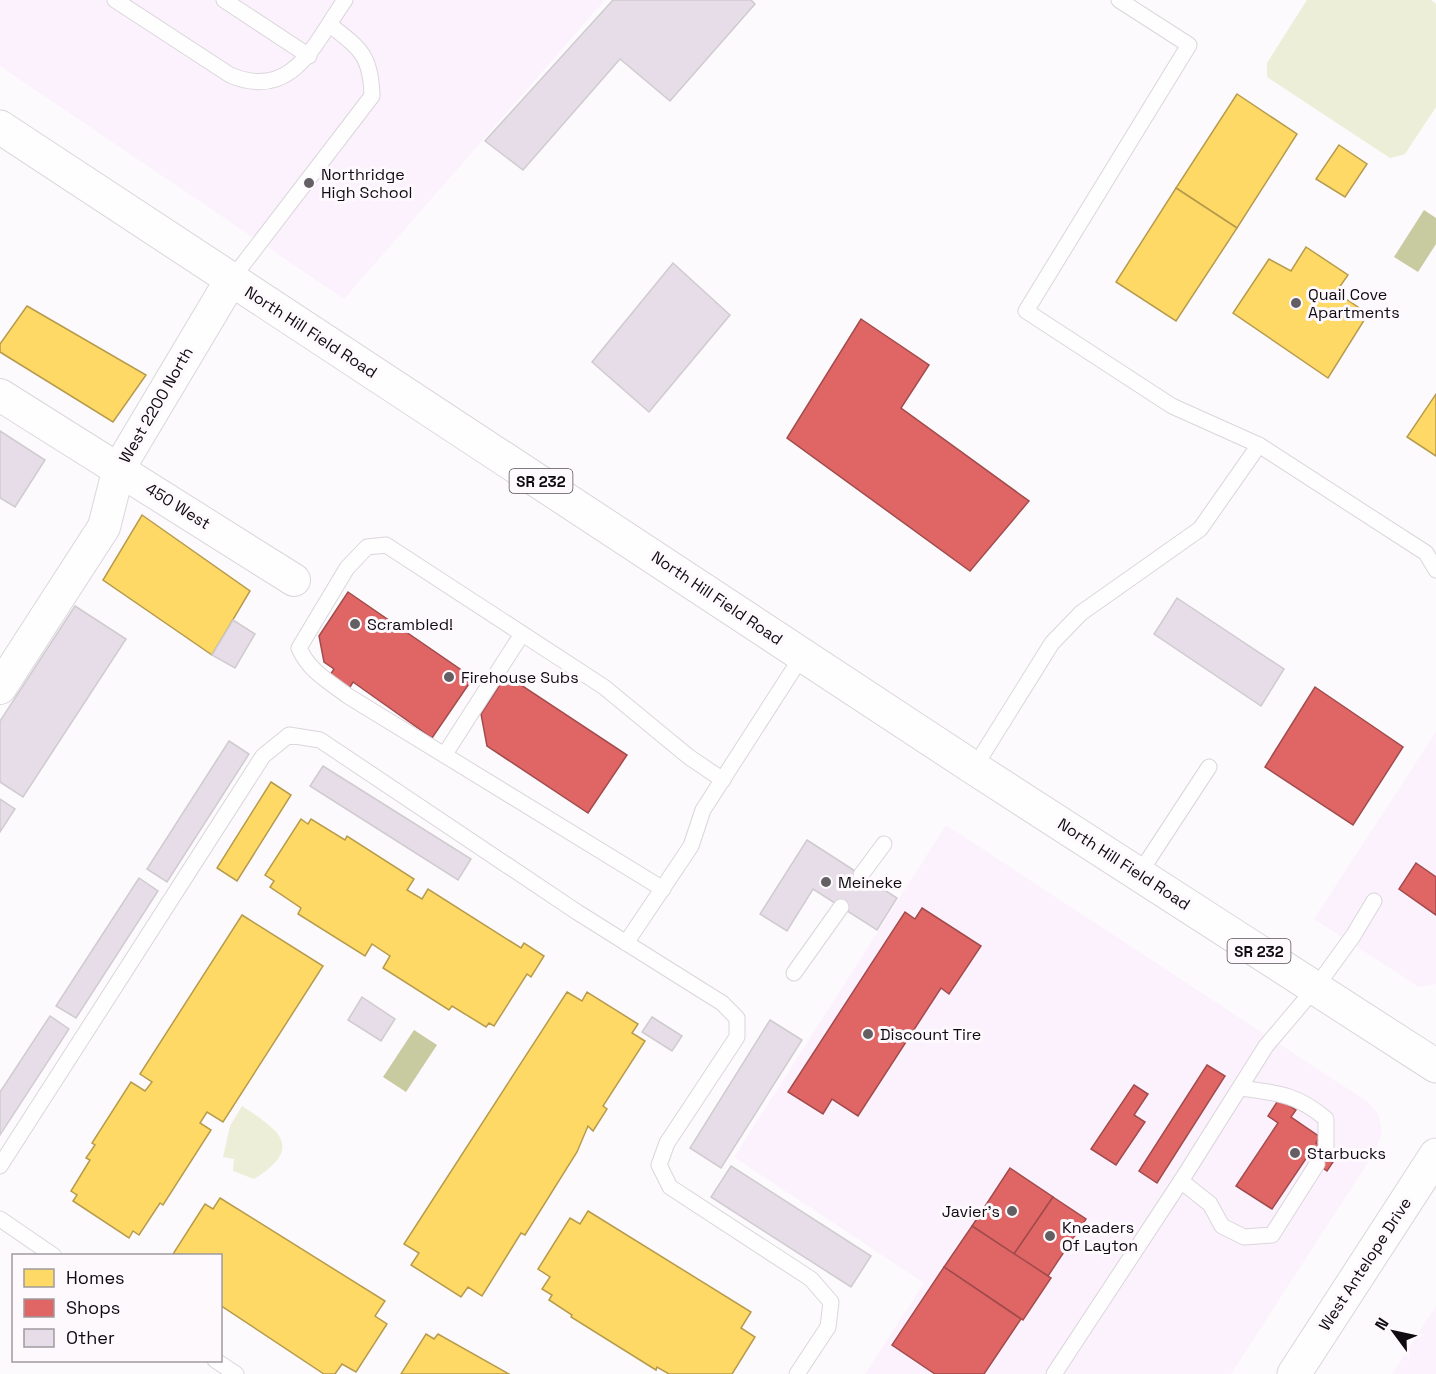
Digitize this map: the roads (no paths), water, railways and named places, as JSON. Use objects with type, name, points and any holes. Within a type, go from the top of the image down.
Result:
[{"type":"main road","name":"North Hill Field Road","points":[[0,127],[489,447],[802,656],[1436,1066]]},
{"type":"main road","name":"West Antelope Drive","points":[[1294,1374],[1436,1155]]},
{"type":"street","name":"West 2200 North","points":[[0,688],[104,527],[119,468],[231,280]]},
{"type":"street","name":"450 West","points":[[0,395],[294,580]]},
{"type":"lane","points":[[115,0],[230,75],[246,82],[269,81],[288,74],[309,56],[330,26],[339,2]]},
{"type":"lane","points":[[224,0],[309,56]]},
{"type":"lane","points":[[1119,0],[1189,45],[1026,310],[1172,406],[1259,445],[1426,553],[1436,570]]},
{"type":"lane","points":[[231,280],[372,96],[371,70],[357,46],[330,26]]},
{"type":"lane","points":[[974,768],[1052,643],[1081,613],[1200,529],[1259,445]]},
{"type":"lane","points":[[663,889],[348,696],[305,663],[299,648],[347,568],[367,547],[386,545],[604,687],[689,757],[723,780]]},
{"type":"lane","points":[[445,754],[522,634]]},
{"type":"lane","points":[[626,943],[691,846],[703,810],[802,656]]},
{"type":"lane","points":[[0,1166],[263,756],[289,735],[320,740],[626,943],[722,1003],[737,1018],[737,1037],[667,1143],[659,1165],[670,1187],[811,1279],[831,1302],[828,1327],[797,1374]]},
{"type":"lane","points":[[1139,874],[1209,767]]},
{"type":"lane","points":[[861,875],[884,844]]},
{"type":"lane","points":[[1054,1374],[1181,1182],[1266,1046],[1316,987],[1353,936],[1374,901]]},
{"type":"lane","points":[[794,973],[841,907]]},
{"type":"lane","points":[[1241,1088],[1274,1093],[1306,1102],[1326,1119],[1326,1149]]},
{"type":"lane","points":[[1181,1182],[1210,1204],[1222,1226],[1244,1238],[1272,1235],[1317,1164]]},
{"type":"lane","points":[[0,1219],[51,1254]]},
{"type":"lane","points":[[219,1362],[236,1374]]},
{"type":"place","name":"Northridge High School","points":[[309,183]]},
{"type":"place","name":"Quail Cove Apartments","points":[[1296,303]]},
{"type":"place","name":"Scrambled!","points":[[355,624]]},
{"type":"place","name":"Firehouse Subs","points":[[449,677]]},
{"type":"place","name":"Meineke","points":[[826,882]]},
{"type":"place","name":"Discount Tire","points":[[868,1034]]},
{"type":"place","name":"Starbucks","points":[[1295,1153]]},
{"type":"place","name":"Javier's","points":[[1012,1211]]},
{"type":"place","name":"Kneaders Of Layton","points":[[1050,1236]]}]
